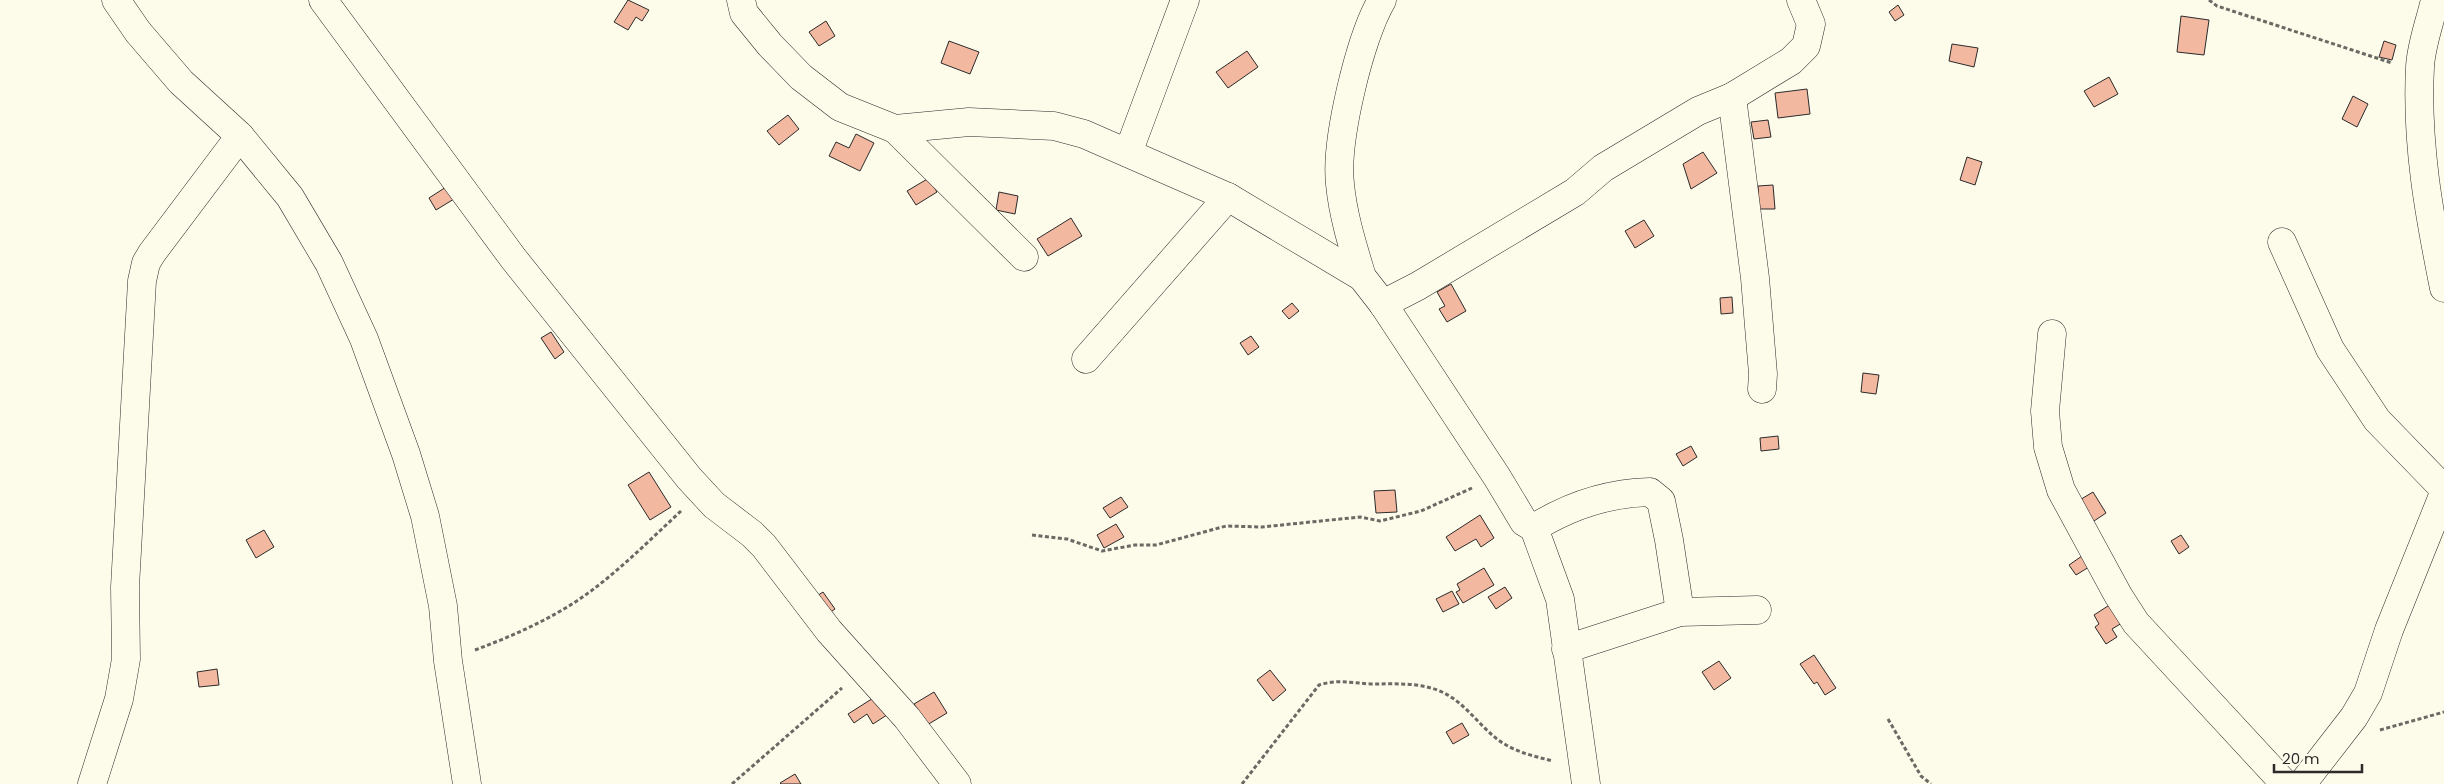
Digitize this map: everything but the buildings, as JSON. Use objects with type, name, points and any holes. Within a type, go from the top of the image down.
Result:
[{"type":"street","points":[[116,0],[138,32],[181,82],[240,136],[290,197],[329,264],[364,339],[406,454],[425,516],[443,606],[448,661],[467,784]]},
{"type":"street","points":[[323,0],[513,258],[702,492],[764,546],[829,631],[907,718],[957,784]]},
{"type":"street","points":[[741,0],[744,13],[770,45],[801,77],[840,107],[896,129],[1024,257]]},
{"type":"street","points":[[1128,152],[1185,0]]},
{"type":"street","points":[[1362,277],[1343,206],[1340,182],[1340,155],[1354,79],[1371,19],[1382,0]]},
{"type":"street","points":[[1384,304],[1575,192],[1603,168],[1698,111],[1732,97],[1791,62],[1806,46],[1811,24],[1801,0]]},
{"type":"street","points":[[2435,0],[2420,65],[2422,168],[2444,288]]},
{"type":"street","points":[[1732,97],[1755,278],[1763,374],[1762,389]]},
{"type":"street","points":[[896,129],[968,122],[1054,126],[1084,134],[1228,197],[1362,277],[1384,304],[1497,477],[1524,522],[1534,528],[1560,599],[1585,776]]},
{"type":"street","points":[[92,784],[119,699],[126,660],[126,578],[142,281],[146,263],[240,136]]},
{"type":"street","points":[[1086,359],[1228,197]]},
{"type":"street","points":[[2282,242],[2330,349],[2377,420],[2444,488]]},
{"type":"street","points":[[2052,334],[2045,411],[2048,447],[2061,490],[2118,595],[2136,623],[2285,784]]},
{"type":"street","points":[[1534,528],[1558,512],[1622,493],[1650,492],[1661,501],[1680,612]]},
{"type":"street","points":[[2302,784],[2335,743],[2368,694],[2389,630],[2444,493]]},
{"type":"street","points":[[1566,650],[1680,612],[1757,610]]},
{"type":"path","points":[[2210,0],[2217,6],[2382,61],[2420,65]]},
{"type":"path","points":[[2217,6],[2219,0]]},
{"type":"path","points":[[1032,535],[1067,539],[1102,550],[1135,545],[1156,545],[1226,526],[1262,527],[1360,517],[1380,522],[1421,511],[1497,477]]},
{"type":"path","points":[[448,661],[512,636],[556,614],[591,591],[702,492]]},
{"type":"path","points":[[732,784],[863,669]]},
{"type":"path","points":[[1242,784],[1319,684],[1333,680],[1351,683],[1420,685],[1442,692],[1455,699],[1509,748],[1585,776]]},
{"type":"path","points":[[2335,743],[2444,712]]},
{"type":"path","points":[[1888,719],[1922,776],[1931,784]]}]
